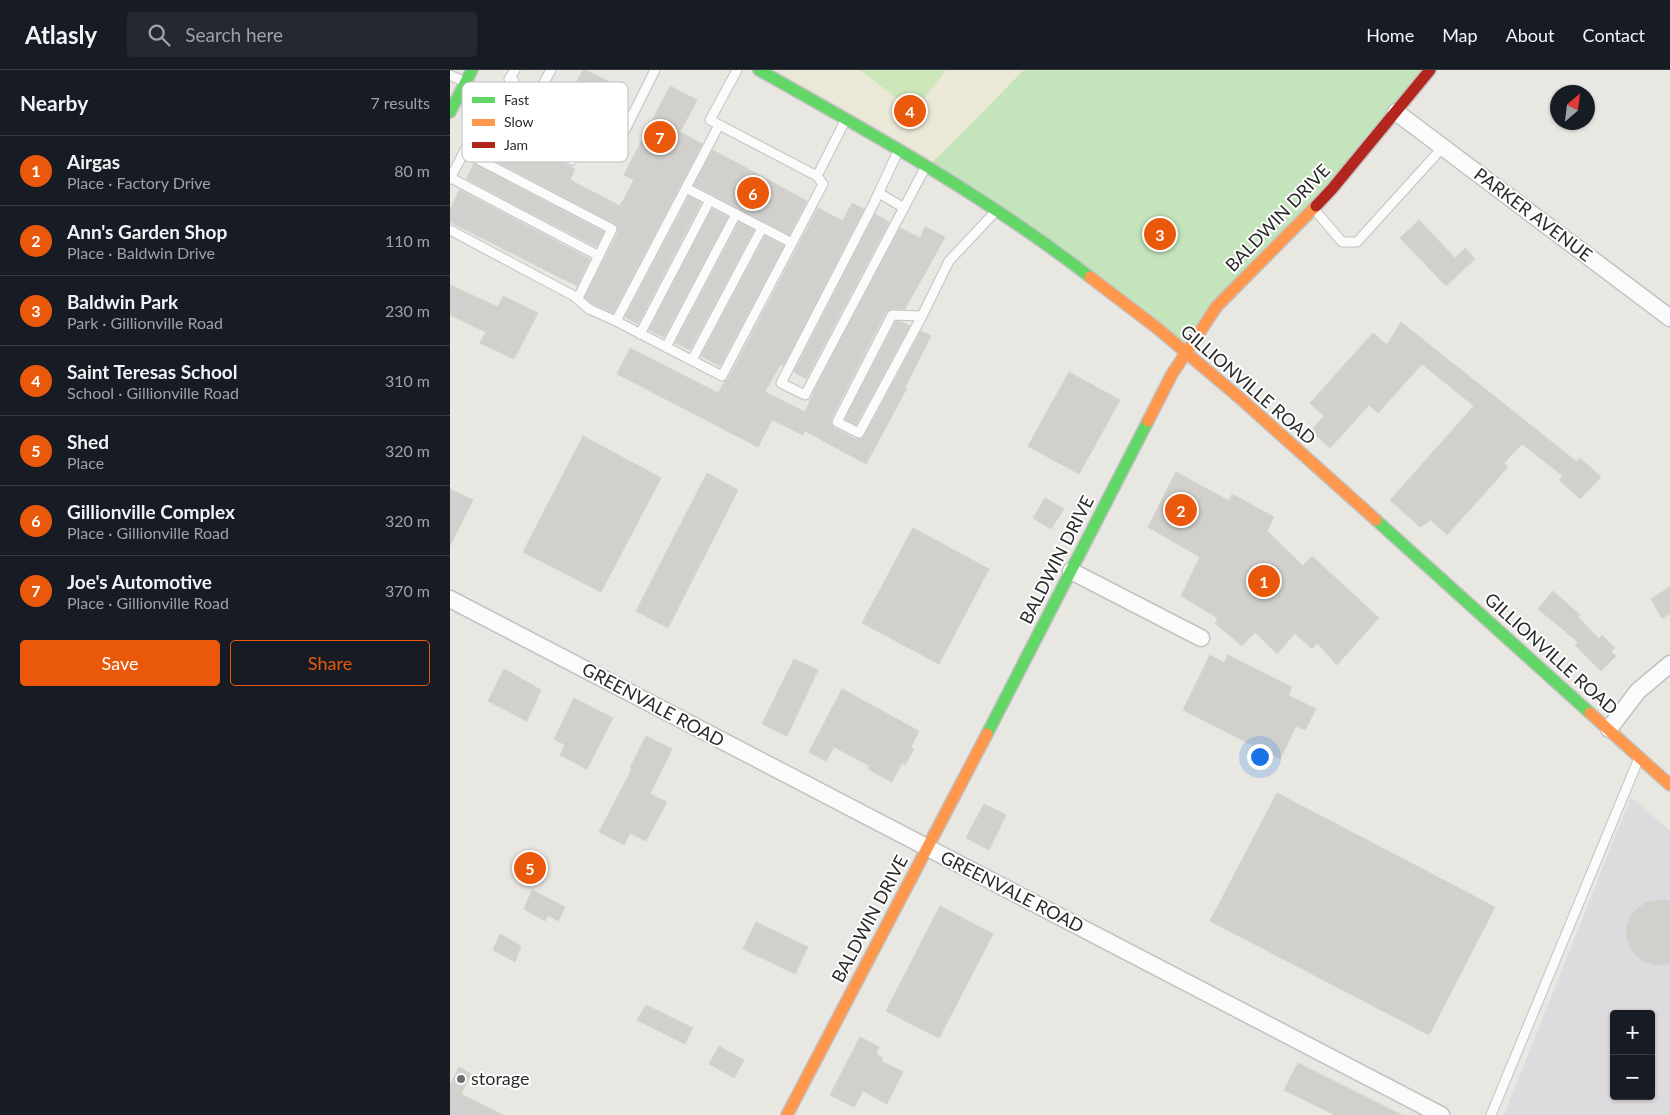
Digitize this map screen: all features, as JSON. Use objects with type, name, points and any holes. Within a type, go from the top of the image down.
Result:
[{"type":"street","points":[[465,82],[472,70]]},
{"type":"street","name":"GILLIONVILLE ROAD","points":[[759,70],[899,148],[997,210],[1157,328],[1241,399],[1670,785]]},
{"type":"street","name":"BALDWIN DRIVE","points":[[787,1115],[1167,383],[1185,352],[1217,306],[1314,209],[1430,70]]},
{"type":"street","points":[[450,112],[462,88]]},
{"type":"street","name":"PARKER AVENUE","points":[[1396,112],[1670,318]]},
{"type":"street","points":[[1071,571],[1201,638]]},
{"type":"street","name":"GREENVALE ROAD","points":[[450,599],[1442,1115]]},
{"type":"street","points":[[1609,730],[1638,691],[1670,664]]},
{"type":"lane","points":[[628,124],[655,70]]},
{"type":"lane","points":[[450,230],[578,298],[588,309],[616,321],[722,376],[823,184],[817,176],[710,120],[737,70]]},
{"type":"lane","points":[[537,73],[549,74]]},
{"type":"lane","points":[[450,74],[465,82]]},
{"type":"lane","points":[[817,176],[846,118]]},
{"type":"lane","points":[[616,321],[719,126]]},
{"type":"lane","points":[[1314,209],[1342,242],[1357,242],[1443,147]]},
{"type":"lane","points":[[899,148],[879,193],[782,383],[804,395],[926,165]]},
{"type":"lane","points":[[462,156],[450,178],[599,256]]},
{"type":"lane","points":[[483,162],[612,230],[578,298]]},
{"type":"lane","points":[[686,188],[792,243]]},
{"type":"lane","points":[[879,193],[904,208]]},
{"type":"lane","points":[[640,334],[710,200]]},
{"type":"lane","points":[[922,316],[892,315],[838,422],[859,433],[922,316],[950,261],[997,210]]},
{"type":"lane","points":[[666,347],[736,214]]},
{"type":"lane","points":[[692,360],[762,228]]},
{"type":"lane","points":[[1491,1115],[1639,757]]},
{"type":"shaded area","points":[[764,70],[1024,70],[930,165]]},
{"type":"shaded area","points":[[1631,797],[1670,831],[1670,1115],[1504,1115]]},
{"type":"green space","points":[[860,70],[946,70],[914,112]]},
{"type":"green space","points":[[1024,70],[1428,70],[1185,349],[930,165]]},
{"type":"building","points":[[583,70],[586,70],[610,82],[577,82]]},
{"type":"building","points":[[670,86],[697,100],[680,132],[702,144],[613,313],[591,303],[585,297],[618,232],[617,225],[497,162],[561,162],[575,169],[570,180],[620,206],[634,180],[624,175]]},
{"type":"building","points":[[713,150],[807,201],[789,235],[694,185]]},
{"type":"building","points":[[474,164],[604,232],[596,247],[466,179]]},
{"type":"building","points":[[460,190],[590,259],[577,286],[450,222],[450,209]]},
{"type":"building","points":[[689,196],[701,203],[638,324],[625,317]]},
{"type":"building","points":[[852,203],[864,209],[783,366],[780,365],[765,392],[805,412],[817,385],[900,228],[920,238],[925,227],[945,237],[905,309],[892,309],[886,312],[831,419],[834,428],[856,439],[863,438],[921,331],[931,336],[905,387],[907,388],[866,464],[805,431],[803,435],[772,420],[758,447],[617,374],[630,348],[718,393],[724,382],[728,379],[818,208],[843,221]]},
{"type":"building","points":[[712,209],[728,217],[664,337],[661,336],[649,330]]},
{"type":"building","points":[[875,214],[889,222],[806,379],[794,372]]},
{"type":"building","points":[[1419,220],[1455,258],[1465,248],[1475,259],[1446,286],[1400,238]]},
{"type":"building","points":[[739,222],[754,230],[690,350],[675,343]]},
{"type":"building","points":[[765,236],[784,246],[720,366],[701,356]]},
{"type":"building","points":[[450,285],[498,307],[503,296],[538,313],[514,359],[480,343],[486,332],[450,315]]},
{"type":"building","points":[[896,321],[910,326],[856,425],[845,419]]},
{"type":"building","points":[[1401,322],[1577,462],[1580,458],[1601,477],[1580,499],[1559,480],[1563,476],[1522,444],[1504,463],[1508,467],[1447,535],[1431,520],[1420,527],[1390,500],[1474,406],[1422,364],[1378,413],[1369,405],[1330,448],[1311,431],[1324,416],[1310,403],[1373,333],[1387,345]]},
{"type":"building","points":[[1069,372],[1120,400],[1079,474],[1028,446]]},
{"type":"building","points":[[583,436],[661,478],[601,592],[523,552]]},
{"type":"building","points":[[1176,472],[1229,501],[1232,494],[1274,517],[1267,531],[1303,566],[1312,556],[1379,618],[1337,665],[1317,643],[1312,649],[1295,633],[1277,654],[1255,632],[1242,646],[1215,623],[1218,618],[1181,596],[1200,557],[1148,527]]},
{"type":"building","points":[[707,473],[738,490],[668,628],[636,611]]},
{"type":"building","points":[[450,489],[473,500],[450,546]]},
{"type":"building","points":[[1045,498],[1064,509],[1051,529],[1033,518]]},
{"type":"building","points":[[913,528],[989,569],[939,664],[862,623]]},
{"type":"building","points":[[1670,587],[1670,614],[1662,618],[1651,599]]},
{"type":"building","points":[[1553,591],[1580,615],[1578,617],[1599,639],[1602,635],[1615,648],[1611,652],[1616,656],[1601,671],[1575,645],[1578,642],[1538,609]]},
{"type":"building","points":[[1210,655],[1224,663],[1228,655],[1292,687],[1288,695],[1316,709],[1305,730],[1296,726],[1280,759],[1183,710]]},
{"type":"building","points":[[794,659],[818,670],[787,736],[762,724]]},
{"type":"building","points":[[504,669],[541,690],[527,721],[488,701]]},
{"type":"building","points":[[842,689],[919,731],[911,747],[914,749],[905,765],[902,763],[892,782],[868,769],[870,766],[834,747],[826,761],[809,752]]},
{"type":"building","points":[[574,698],[613,718],[587,769],[560,755],[565,745],[554,739]]},
{"type":"building","points":[[646,736],[672,749],[650,794],[667,802],[646,841],[630,833],[624,845],[599,832],[632,769],[630,768]]},
{"type":"building","points":[[1277,793],[1495,907],[1429,1035],[1210,921]]},
{"type":"building","points":[[984,804],[1006,815],[989,850],[966,838]]},
{"type":"building","points":[[532,890],[565,907],[558,921],[548,915],[545,921],[524,909]]},
{"type":"building","points":[[1657,900],[1670,901],[1670,964],[1655,965],[1644,962],[1630,947],[1627,937],[1627,926],[1631,916],[1647,902]]},
{"type":"building","points":[[940,906],[993,934],[939,1038],[886,1011]]},
{"type":"building","points":[[756,922],[808,947],[795,974],[743,949]]},
{"type":"building","points":[[500,934],[521,946],[515,962],[493,950]]},
{"type":"building","points":[[646,1005],[693,1028],[685,1044],[637,1020]]},
{"type":"building","points":[[860,1037],[879,1047],[876,1054],[883,1058],[881,1061],[903,1072],[887,1104],[863,1091],[854,1107],[830,1095]]},
{"type":"building","points":[[719,1046],[744,1060],[734,1078],[709,1064]]},
{"type":"building","points":[[1298,1063],[1402,1115],[1335,1115],[1284,1090]]},
{"type":"building","points":[[459,1067],[471,1074],[461,1094],[503,1115],[450,1115],[450,1085]]},
{"type":"traffic: fast","points":[[466,82],[472,70]]},
{"type":"traffic: fast","points":[[759,70],[970,193],[1090,277]]},
{"type":"traffic: fast","points":[[450,112],[462,89]]},
{"type":"traffic: fast","points":[[987,734],[1148,421]]},
{"type":"traffic: fast","points":[[1376,520],[1590,713]]},
{"type":"traffic: slow","points":[[1148,421],[1172,374],[1217,306],[1316,206]]},
{"type":"traffic: slow","points":[[1090,277],[1157,328],[1241,399],[1376,520]]},
{"type":"traffic: slow","points":[[1590,713],[1670,785]]},
{"type":"traffic: slow","points":[[787,1115],[987,734]]},
{"type":"traffic: jam","points":[[1316,206],[1430,70]]},
{"type":"place","name":"Saint Teresas School","points":[[910,111]]},
{"type":"place","name":"Joe's Automotive","points":[[660,137]]},
{"type":"place","name":"Gillionville Complex","points":[[753,193]]},
{"type":"place","name":"Baldwin Park","points":[[1160,234]]},
{"type":"place","name":"Ann's Garden Shop","points":[[1181,510]]},
{"type":"place","name":"Airgas","points":[[1264,581]]},
{"type":"place","name":"Shed","points":[[530,868]]},
{"type":"place","name":"storage","points":[[461,1079]]}]
